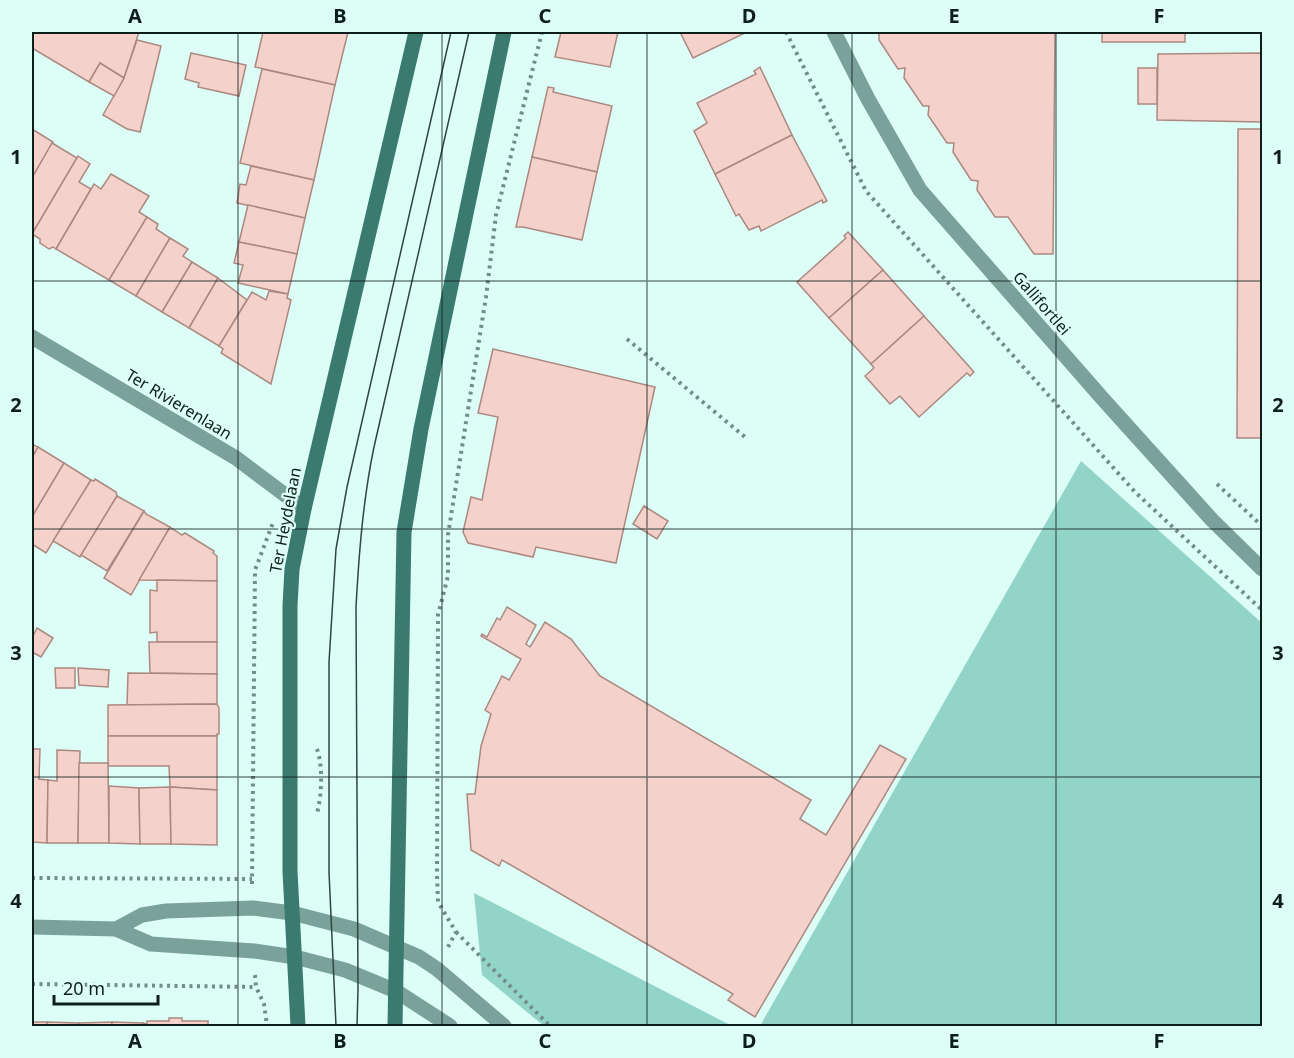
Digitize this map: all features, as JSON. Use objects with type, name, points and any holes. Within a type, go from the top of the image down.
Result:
[{"type":"street","name":"Ter Heydelaan","points":[[298,1026],[291,913],[290,606],[292,569],[304,509],[416,32]]},
{"type":"street","points":[[395,1026],[404,532],[421,429],[504,32]]},
{"type":"street","name":"Gallifortlei","points":[[834,32],[868,99],[920,190],[1172,477],[1212,520],[1263,569]]},
{"type":"street","name":"Ter Rivierenlaan","points":[[32,337],[236,458],[304,509]]},
{"type":"street","points":[[116,929],[142,915],[166,911],[253,908],[291,913],[354,929],[419,957],[437,969],[504,1026]]},
{"type":"street","points":[[32,927],[116,929],[151,944],[254,951],[295,957],[345,970],[396,991],[450,1026]]},
{"type":"path","points":[[542,32],[496,215],[486,297],[448,535],[448,576],[438,615],[437,874],[438,902],[456,932],[550,1026]]},
{"type":"path","points":[[786,32],[866,191],[1135,492],[1263,610]]},
{"type":"path","points":[[627,339],[745,437]]},
{"type":"path","points":[[253,908],[255,570],[275,517],[286,496]]},
{"type":"path","points":[[32,878],[252,879]]},
{"type":"path","points":[[448,946],[456,932]]},
{"type":"path","points":[[254,951],[256,987],[264,1004],[267,1026]]},
{"type":"path","points":[[32,984],[256,987]]},
{"type":"green space","points":[[1081,461],[1262,623],[1262,1026],[760,1026]]},
{"type":"green space","points":[[474,893],[732,1026],[544,1026],[482,975]]},
{"type":"building","points":[[34,32],[139,32],[124,78],[100,63],[89,82],[32,48]]},
{"type":"building","points":[[263,32],[348,32],[335,85],[255,67]]},
{"type":"building","points":[[561,32],[618,32],[610,67],[555,57]]},
{"type":"building","points":[[680,32],[742,32],[743,34],[693,58]]},
{"type":"building","points":[[879,32],[1055,32],[1053,254],[1034,254],[1008,217],[995,217],[977,190],[978,181],[971,180],[953,152],[954,143],[947,143],[928,115],[929,106],[923,106],[904,78],[905,68],[898,69],[879,40]]},
{"type":"building","points":[[1102,32],[1185,32],[1185,42],[1102,42]]},
{"type":"building","points":[[137,40],[161,46],[140,132],[127,129],[103,115],[124,78]]},
{"type":"building","points":[[191,53],[246,65],[239,96],[198,87],[199,83],[185,79]]},
{"type":"building","points":[[1262,53],[1262,122],[1157,120],[1158,54]]},
{"type":"building","points":[[100,63],[124,78],[114,96],[89,82]]},
{"type":"building","points":[[760,67],[792,135],[715,174],[694,131],[707,123],[697,103],[756,74],[754,71]]},
{"type":"building","points":[[1138,68],[1157,68],[1157,104],[1138,104]]},
{"type":"building","points":[[262,69],[335,85],[314,180],[240,163]]},
{"type":"building","points":[[548,87],[554,88],[553,92],[612,106],[597,172],[532,157]]},
{"type":"building","points":[[32,129],[53,142],[32,178]]},
{"type":"building","points":[[1238,129],[1262,129],[1262,438],[1237,438]]},
{"type":"building","points":[[792,135],[827,201],[823,203],[822,200],[761,231],[759,226],[749,230],[739,214],[736,216],[715,174]]},
{"type":"building","points":[[52,143],[77,158],[32,234],[32,178]]},
{"type":"building","points":[[78,156],[90,164],[79,182],[91,189],[56,249],[53,247],[49,249],[32,234]]},
{"type":"building","points":[[532,157],[597,172],[582,240],[516,227]]},
{"type":"building","points":[[251,166],[314,180],[305,218],[237,203],[240,184],[246,185]]},
{"type":"building","points":[[111,174],[149,196],[139,212],[147,217],[109,280],[56,249],[94,184],[101,189]]},
{"type":"building","points":[[248,205],[305,218],[297,254],[239,242]]},
{"type":"building","points":[[147,217],[158,224],[156,229],[170,238],[136,296],[109,280]]},
{"type":"building","points":[[848,232],[883,270],[829,318],[797,282],[846,238],[844,236]]},
{"type":"building","points":[[170,238],[188,249],[183,256],[192,262],[162,312],[136,296]]},
{"type":"building","points":[[239,242],[297,254],[288,294],[238,283],[243,265],[234,263]]},
{"type":"building","points":[[192,262],[218,278],[189,328],[162,312]]},
{"type":"building","points":[[883,270],[924,316],[871,364],[829,318]]},
{"type":"building","points":[[218,278],[247,300],[219,346],[189,328]]},
{"type":"building","points":[[269,291],[288,294],[287,298],[291,300],[271,384],[221,353],[223,349],[219,346],[252,292],[266,300]]},
{"type":"building","points":[[924,316],[974,372],[970,376],[967,373],[919,417],[900,396],[890,404],[865,376],[874,368],[871,364]]},
{"type":"building","points":[[493,349],[655,387],[616,563],[536,547],[533,557],[468,543],[463,532],[471,497],[482,500],[498,417],[478,413]]},
{"type":"building","points":[[32,444],[38,447],[32,458]]},
{"type":"building","points":[[38,447],[64,463],[32,517],[32,458]]},
{"type":"building","points":[[64,463],[91,480],[46,553],[32,544],[32,517]]},
{"type":"building","points":[[95,479],[116,492],[117,496],[80,557],[53,541],[91,480]]},
{"type":"building","points":[[117,496],[144,511],[107,571],[81,555]]},
{"type":"building","points":[[644,506],[668,521],[657,539],[633,524]]},
{"type":"building","points":[[144,511],[170,527],[131,595],[104,578]]},
{"type":"building","points":[[170,527],[182,535],[185,533],[214,551],[213,553],[217,556],[217,581],[139,580]]},
{"type":"building","points":[[157,580],[217,581],[217,642],[157,642],[157,632],[150,633],[150,590],[157,591]]},
{"type":"building","points":[[507,607],[536,625],[526,644],[530,647],[545,622],[571,639],[600,676],[811,800],[800,819],[826,835],[880,745],[906,759],[755,1017],[728,1000],[733,994],[502,860],[499,866],[471,850],[467,794],[475,794],[481,746],[491,714],[485,710],[502,676],[509,680],[521,659],[481,636],[482,634],[487,637],[497,618],[500,620]]},
{"type":"building","points":[[37,628],[53,638],[41,657],[32,652],[32,638]]},
{"type":"building","points":[[149,642],[217,642],[217,674],[150,673]]},
{"type":"building","points":[[55,668],[75,668],[75,688],[56,688]]},
{"type":"building","points":[[78,668],[109,670],[108,687],[79,685]]},
{"type":"building","points":[[128,673],[217,674],[217,704],[127,705]]},
{"type":"building","points":[[217,704],[219,734],[217,736],[108,736],[108,705]]},
{"type":"building","points":[[108,736],[217,736],[217,790],[170,787],[169,766],[108,766]]},
{"type":"building","points":[[32,749],[40,749],[39,779],[48,780],[47,843],[32,842]]},
{"type":"building","points":[[57,750],[80,751],[78,843],[47,843],[48,780],[57,781]]},
{"type":"building","points":[[79,763],[108,763],[109,843],[78,843]]},
{"type":"building","points":[[109,786],[139,788],[140,844],[109,843]]},
{"type":"building","points":[[170,787],[171,844],[140,844],[139,788]]},
{"type":"building","points":[[170,787],[217,790],[217,845],[171,844]]},
{"type":"building","points":[[169,1018],[182,1018],[182,1021],[208,1021],[208,1026],[143,1026],[143,1023],[147,1024],[147,1021],[169,1021]]},
{"type":"building","points":[[32,1022],[47,1022],[47,1026],[32,1026]]},
{"type":"building","points":[[47,1022],[79,1023],[79,1026],[47,1026]]},
{"type":"building","points":[[112,1022],[112,1026],[79,1026],[79,1023]]},
{"type":"building","points":[[112,1022],[143,1023],[143,1026],[112,1026]]},
{"type":"tram line","points":[[336,1026],[329,872],[329,662],[336,549],[347,487],[451,32]]},
{"type":"tram line","points":[[357,1026],[356,607],[362,527],[374,447],[469,32]]}]
